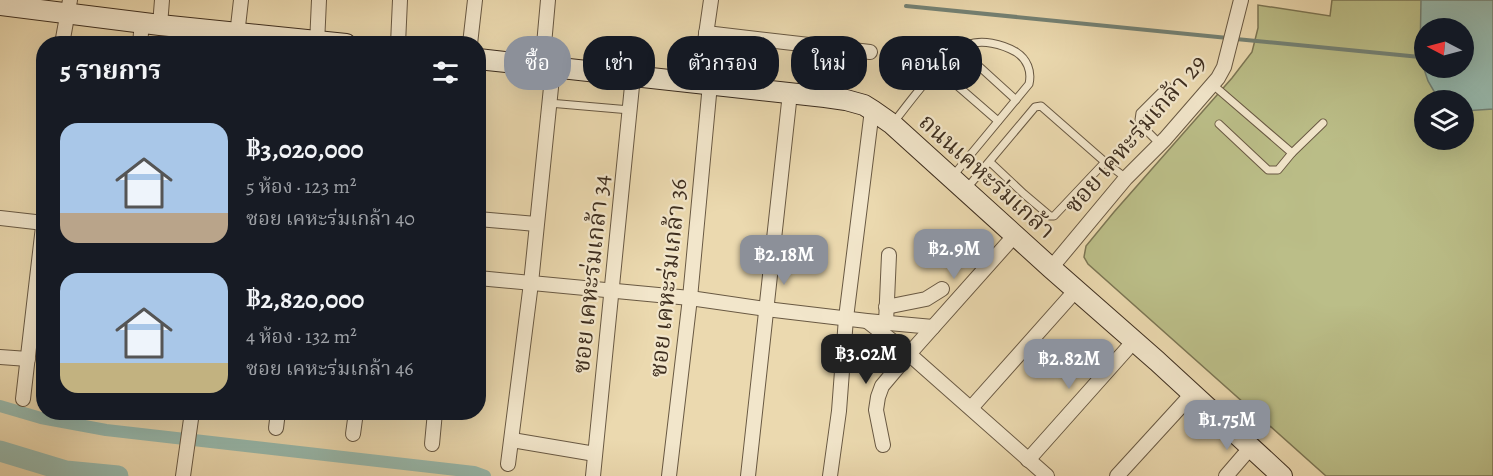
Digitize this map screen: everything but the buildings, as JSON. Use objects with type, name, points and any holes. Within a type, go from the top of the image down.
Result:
[{"type":"street","points":[[144,36],[162,0]]},
{"type":"street","points":[[237,36],[241,0]]},
{"type":"street","points":[[317,36],[319,0]]},
{"type":"street","points":[[398,36],[400,0]]},
{"type":"street","points":[[471,36],[475,0]]},
{"type":"street","points":[[547,36],[548,0]]},
{"type":"street","name":"ซอย เคหะร่มเกล้า 36","points":[[706,36],[711,0]]},
{"type":"street","name":"ซอย เคหะร่มเกล้า 29","points":[[1051,268],[1126,178],[1160,144],[1218,78],[1228,55],[1241,2]]},
{"type":"street","points":[[0,5],[69,7],[226,36]]},
{"type":"street","points":[[64,36],[69,7]]},
{"type":"street","points":[[706,33],[870,51]]},
{"type":"street","name":"ถนนเคหะร่มเกล้า","points":[[486,60],[504,62]]},
{"type":"street","points":[[508,464],[531,282],[549,103],[548,90]]},
{"type":"street","name":"ซอย เคหะร่มเกล้า 34","points":[[593,476],[632,90]]},
{"type":"street","name":"ซอย เคหะร่มเกล้า 36","points":[[669,476],[690,298],[704,90]]},
{"type":"street","name":"ถนนเคหะร่มเกล้า","points":[[761,90],[846,100],[872,110],[892,124],[1282,476]]},
{"type":"street","points":[[748,476],[790,93]]},
{"type":"street","points":[[830,476],[839,411],[846,318],[872,110]]},
{"type":"street","points":[[0,218],[36,222]]},
{"type":"street","points":[[486,220],[536,224]]},
{"type":"street","points":[[883,445],[876,410],[882,386],[1015,235]]},
{"type":"street","points":[[885,323],[889,255]]},
{"type":"street","points":[[486,279],[690,298],[766,309],[933,327]]},
{"type":"street","points":[[23,399],[36,286]]},
{"type":"street","points":[[886,307],[926,299],[942,289]]},
{"type":"street","points":[[970,408],[1076,290]]},
{"type":"street","points":[[867,321],[913,349],[970,408],[1047,476]]},
{"type":"street","points":[[1028,460],[1134,341]]},
{"type":"street","points":[[0,357],[28,359]]},
{"type":"street","points":[[1117,476],[1192,394]]},
{"type":"street","points":[[184,470],[191,420]]},
{"type":"street","points":[[276,428],[277,420]]},
{"type":"street","points":[[353,434],[355,420]]},
{"type":"street","points":[[432,444],[434,420]]},
{"type":"street","points":[[512,440],[595,454]]},
{"type":"street","points":[[1226,476],[1251,447]]},
{"type":"lane","points":[[959,184],[998,121],[1029,84],[1030,78],[1028,67],[1021,56],[1004,47],[982,42]]},
{"type":"lane","points":[[982,69],[1016,100]]},
{"type":"lane","points":[[1212,84],[1292,153]]},
{"type":"lane","points":[[1160,144],[1139,120],[1140,113],[1167,86]]},
{"type":"lane","points":[[892,124],[920,90]]},
{"type":"lane","points":[[962,90],[998,121]]},
{"type":"lane","points":[[549,103],[630,110]]},
{"type":"lane","points":[[959,184],[990,162],[1035,107],[1041,106],[1126,178]]},
{"type":"lane","points":[[1220,124],[1268,170],[1278,170],[1323,123]]},
{"type":"lane","points":[[990,162],[1050,216],[1054,216],[1105,162]]},
{"type":"green space","points":[[1332,0],[1493,0],[1493,476],[1326,476],[1088,264],[1084,257],[1086,246],[1252,52],[1258,28],[1258,5],[1330,16]]},
{"type":"water","points":[[1421,0],[1493,0],[1493,109],[1474,110],[1474,90],[1433,90],[1427,78],[1474,78],[1474,18],[1421,18]]},
{"type":"waterway","points":[[906,6],[1228,38]]},
{"type":"waterway","points":[[1236,39],[1414,56]]},
{"type":"waterway","points":[[0,406],[36,417]]},
{"type":"waterway","points":[[52,420],[106,430],[474,472],[485,476]]},
{"type":"waterway","points":[[0,451],[66,471],[118,476]]}]
